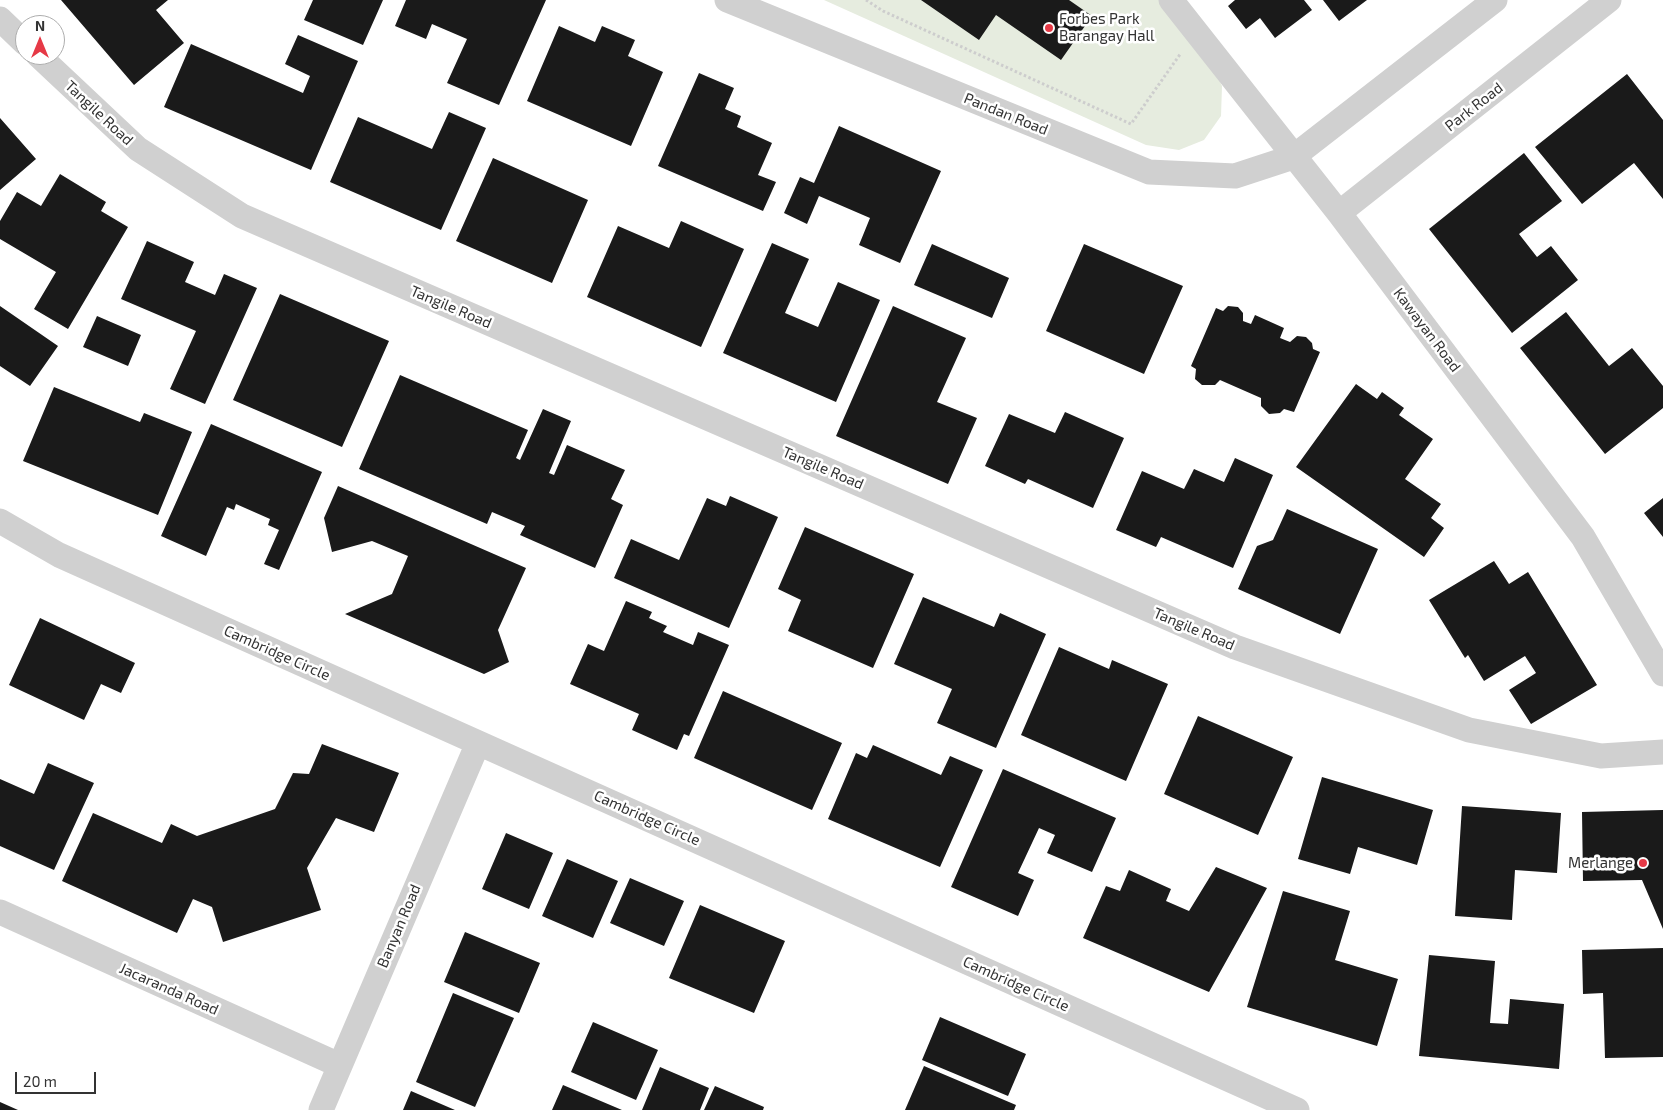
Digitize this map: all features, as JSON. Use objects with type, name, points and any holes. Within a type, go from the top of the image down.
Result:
[{"type":"street","name":"Pandan Road","points":[[727,0],[1149,172],[1235,176],[1293,157]]},
{"type":"street","name":"Kawayan Road","points":[[1171,0],[1339,213],[1582,537],[1663,674]]},
{"type":"street","points":[[1293,157],[1495,0]]},
{"type":"street","name":"Park Road","points":[[1339,213],[1609,0]]},
{"type":"street","points":[[0,19],[15,33]]},
{"type":"street","name":"Tangile Road","points":[[49,65],[138,149],[242,216],[1226,643],[1469,730],[1602,756],[1663,752]]},
{"type":"street","name":"Cambridge Circle","points":[[0,521],[59,555],[1297,1110]]},
{"type":"street","name":"Banyan Road","points":[[322,1110],[339,1064],[478,743]]},
{"type":"street","name":"Jacaranda Road","points":[[0,912],[339,1064]]},
{"type":"path","points":[[866,0],[883,11],[1131,124],[1184,49]]},
{"type":"shaded area","points":[[824,0],[1162,0],[1208,56],[1222,86],[1221,116],[1204,140],[1179,150],[1146,145]]},
{"type":"building","points":[[61,0],[168,0],[156,10],[184,43],[134,85]]},
{"type":"building","points":[[313,0],[383,0],[363,45],[304,20]]},
{"type":"building","points":[[406,0],[546,0],[499,105],[447,83],[467,39],[432,24],[426,39],[395,26]]},
{"type":"building","name":"Forbes Park Barangay Hall","points":[[921,0],[1069,0],[1092,16],[1061,60],[996,15],[979,40]]},
{"type":"building","points":[[1235,0],[1304,0],[1312,10],[1275,38],[1260,18],[1246,29],[1228,6]]},
{"type":"building","points":[[1323,0],[1367,0],[1339,21]]},
{"type":"building","points":[[559,26],[595,42],[602,26],[635,40],[628,56],[663,72],[631,146],[527,101]]},
{"type":"building","points":[[298,35],[358,61],[311,170],[164,107],[191,44],[303,93],[310,76],[285,64]]},
{"type":"building","points":[[699,73],[734,88],[725,109],[741,116],[737,127],[772,143],[758,175],[776,182],[763,211],[658,166]]},
{"type":"building","points":[[1627,74],[1663,120],[1663,199],[1634,163],[1582,204],[1535,147]]},
{"type":"building","points":[[449,112],[486,128],[441,230],[330,182],[358,117],[432,149]]},
{"type":"building","points":[[0,118],[36,159],[0,190]]},
{"type":"building","points":[[839,126],[941,171],[900,263],[859,245],[870,218],[819,196],[807,224],[784,213],[800,177],[814,183]]},
{"type":"building","points":[[1524,153],[1562,201],[1519,234],[1537,257],[1551,246],[1578,280],[1512,333],[1429,229]]},
{"type":"building","points":[[493,158],[588,200],[552,283],[456,241]]},
{"type":"building","points":[[60,174],[106,202],[101,211],[128,227],[68,329],[34,309],[56,272],[0,239],[0,221],[17,192],[41,206]]},
{"type":"building","points":[[681,221],[744,249],[701,347],[587,297],[618,226],[669,248]]},
{"type":"building","points":[[147,241],[194,262],[185,282],[215,295],[224,274],[257,288],[205,404],[170,389],[196,331],[121,299]]},
{"type":"building","points":[[772,243],[809,259],[785,313],[818,327],[838,282],[880,300],[836,402],[723,353]]},
{"type":"building","points":[[932,244],[1009,278],[992,318],[914,285]]},
{"type":"building","points":[[1084,244],[1183,286],[1144,374],[1046,331]]},
{"type":"building","points":[[280,294],[389,341],[342,447],[233,400]]},
{"type":"building","points":[[0,306],[58,346],[30,386],[0,366]]},
{"type":"building","points":[[893,306],[966,338],[937,402],[977,418],[948,484],[836,436]]},
{"type":"building","points":[[1228,306],[1238,307],[1243,313],[1243,321],[1251,324],[1255,315],[1284,328],[1280,338],[1290,342],[1297,336],[1306,337],[1312,343],[1313,349],[1320,352],[1294,412],[1284,409],[1280,413],[1269,414],[1261,406],[1261,398],[1220,380],[1215,385],[1202,385],[1195,379],[1196,369],[1191,366],[1216,308],[1223,311]]},
{"type":"building","points":[[1566,312],[1609,366],[1632,348],[1663,386],[1663,408],[1605,454],[1520,348]]},
{"type":"building","points":[[97,316],[141,335],[128,366],[83,347]]},
{"type":"building","points":[[400,375],[528,430],[516,458],[520,460],[543,409],[571,421],[549,473],[554,475],[567,445],[625,470],[611,499],[623,505],[595,568],[520,535],[525,526],[492,512],[487,524],[359,469]]},
{"type":"building","points":[[1356,384],[1377,399],[1382,392],[1404,408],[1399,415],[1433,439],[1405,479],[1441,504],[1431,518],[1444,528],[1424,557],[1296,467]]},
{"type":"building","points":[[54,387],[140,422],[144,413],[192,432],[158,515],[23,461]]},
{"type":"building","points":[[1065,412],[1124,438],[1093,508],[1028,479],[1025,484],[985,466],[1009,414],[1055,433]]},
{"type":"building","points":[[211,424],[322,472],[279,570],[264,564],[279,530],[268,525],[270,519],[236,504],[234,510],[227,507],[206,556],[161,536]]},
{"type":"building","points":[[1235,458],[1273,475],[1233,568],[1161,537],[1156,547],[1116,530],[1142,471],[1184,489],[1194,469],[1224,482]]},
{"type":"building","points":[[338,486],[526,568],[498,630],[509,662],[484,674],[345,614],[392,594],[408,556],[372,541],[332,552],[324,518]]},
{"type":"building","points":[[730,496],[778,517],[729,628],[614,578],[631,539],[679,560],[707,498],[726,506]]},
{"type":"building","points":[[1663,498],[1663,537],[1644,513]]},
{"type":"building","points":[[1287,509],[1378,549],[1340,634],[1238,589],[1257,546],[1273,540]]},
{"type":"building","points":[[805,527],[914,574],[873,668],[788,631],[801,600],[778,589]]},
{"type":"building","points":[[1494,561],[1509,584],[1528,572],[1597,685],[1531,724],[1509,690],[1536,673],[1525,656],[1484,681],[1468,655],[1465,658],[1429,600]]},
{"type":"building","points":[[923,597],[994,627],[1000,613],[1046,634],[996,748],[937,723],[952,689],[894,664]]},
{"type":"building","points":[[626,601],[652,612],[649,618],[667,626],[663,632],[693,645],[698,632],[729,645],[689,736],[684,734],[677,750],[632,730],[639,714],[570,684],[588,644],[604,651]]},
{"type":"building","points":[[40,618],[135,663],[121,693],[101,684],[84,720],[9,685]]},
{"type":"building","points":[[1059,647],[1109,669],[1112,660],[1168,684],[1126,781],[1021,735]]},
{"type":"building","points":[[723,691],[842,743],[812,810],[694,758]]},
{"type":"building","points":[[1198,716],[1293,757],[1258,835],[1164,794]]},
{"type":"building","points":[[322,744],[399,773],[374,832],[336,818],[307,868],[321,910],[223,942],[212,907],[193,899],[177,933],[62,881],[93,813],[162,843],[171,824],[197,836],[275,809],[293,773],[309,774]]},
{"type":"building","points":[[873,745],[941,775],[950,756],[983,770],[940,867],[828,819],[856,753],[867,758]]},
{"type":"building","points":[[48,763],[94,783],[54,870],[0,846],[0,779],[34,794]]},
{"type":"building","points":[[1003,769],[1116,818],[1092,872],[1047,853],[1055,835],[1039,828],[1018,873],[1034,880],[1018,916],[951,887]]},
{"type":"building","points":[[1322,777],[1433,810],[1417,865],[1358,847],[1350,874],[1298,859]]},
{"type":"building","points":[[1462,806],[1561,813],[1557,873],[1515,870],[1512,920],[1455,916]]},
{"type":"building","points":[[1663,810],[1663,929],[1642,880],[1583,881],[1582,812]]},
{"type":"building","points":[[506,833],[553,853],[529,909],[482,889]]},
{"type":"building","points":[[567,859],[618,881],[593,938],[542,916]]},
{"type":"building","points":[[1216,867],[1267,888],[1209,992],[1083,938],[1106,886],[1120,891],[1129,870],[1171,889],[1166,901],[1189,911]]},
{"type":"building","points":[[630,878],[684,901],[664,946],[610,923]]},
{"type":"building","points":[[1283,891],[1350,911],[1335,960],[1398,979],[1377,1046],[1247,1007]]},
{"type":"building","points":[[700,905],[785,941],[754,1013],[669,978]]},
{"type":"building","points":[[465,932],[540,963],[519,1013],[444,982]]},
{"type":"building","points":[[1663,948],[1663,1057],[1605,1058],[1603,993],[1583,994],[1582,950]]},
{"type":"building","points":[[1429,955],[1495,961],[1490,1023],[1508,1024],[1510,999],[1564,1004],[1559,1069],[1419,1056]]},
{"type":"building","points":[[453,993],[514,1018],[475,1107],[416,1082]]},
{"type":"building","points":[[940,1017],[1026,1054],[1008,1096],[922,1060]]},
{"type":"building","points":[[593,1022],[658,1050],[636,1100],[571,1072]]},
{"type":"building","points":[[924,1066],[1016,1105],[1014,1110],[905,1110]]},
{"type":"building","points":[[660,1067],[709,1088],[700,1110],[642,1110]]},
{"type":"building","points":[[563,1085],[622,1110],[552,1110]]},
{"type":"building","points":[[715,1086],[764,1107],[763,1110],[704,1110]]},
{"type":"building","points":[[411,1091],[455,1110],[403,1110]]},
{"type":"building","points":[[0,1102],[18,1110],[0,1110]]},
{"type":"place","name":"Forbes Park Barangay Hall","points":[[1049,28]]},
{"type":"place","name":"Merlange","points":[[1643,863]]}]
